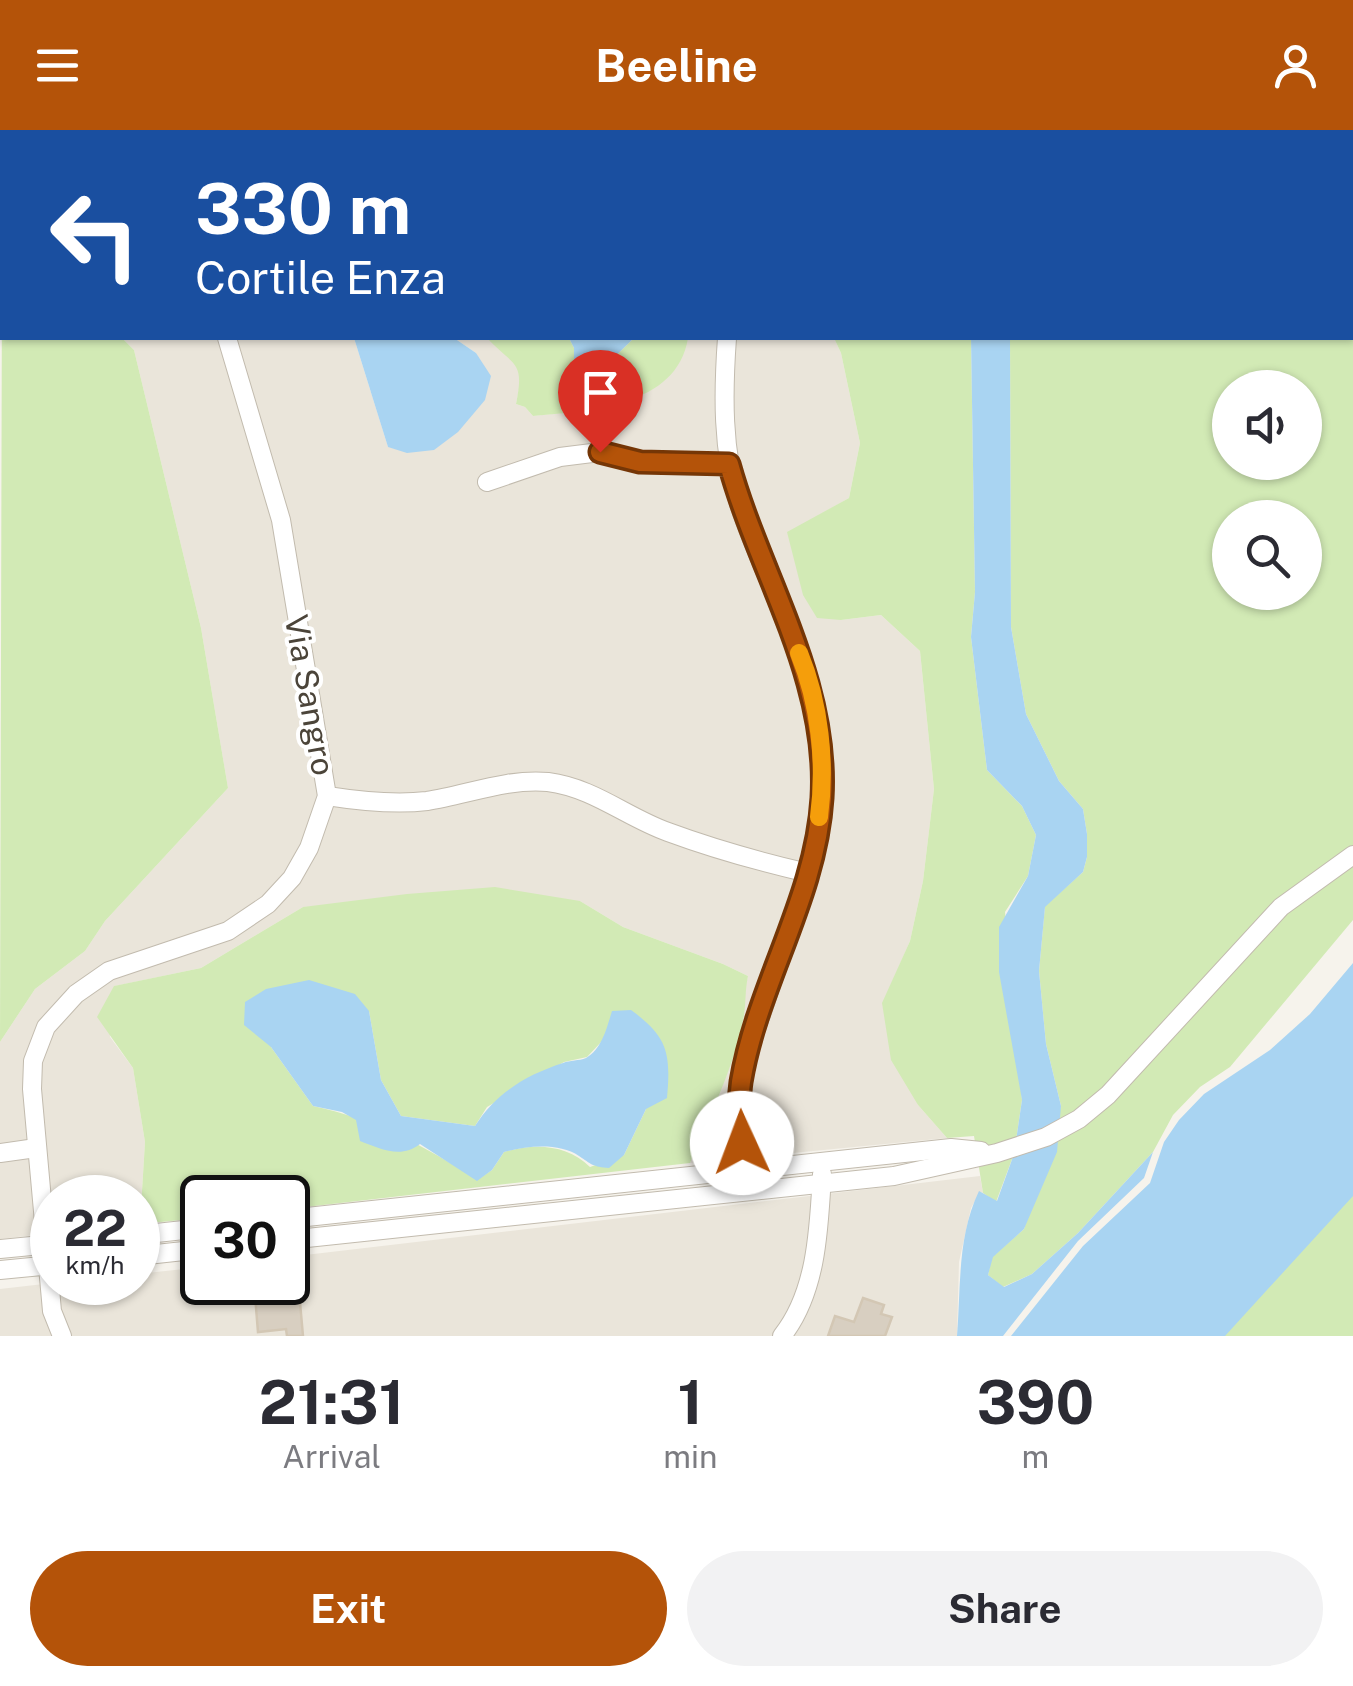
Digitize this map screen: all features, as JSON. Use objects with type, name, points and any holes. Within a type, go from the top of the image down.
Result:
[{"type":"street","name":"Via Sangro","points":[[40,1175],[33,1061],[46,1027],[76,994],[110,971],[228,931],[268,904],[292,878],[309,848],[327,796],[281,520],[228,340]]},
{"type":"street","points":[[727,340],[724,397],[729,464],[740,504],[804,665],[816,712],[822,760],[822,800],[808,873],[740,1084],[744,1171]]},
{"type":"street","points":[[488,482],[560,457],[600,452],[640,462],[729,464]]},
{"type":"street","points":[[327,796],[424,802],[488,788],[543,782],[581,788],[664,831],[808,873]]},
{"type":"street","points":[[310,1238],[894,1176],[1046,1137],[1080,1120],[1108,1095],[1282,907],[1353,855]]},
{"type":"street","points":[[0,1153],[36,1148]]},
{"type":"street","points":[[310,1217],[951,1148],[997,1152]]},
{"type":"street","points":[[782,1336],[804,1302],[811,1276],[822,1164]]},
{"type":"street","points":[[0,1248],[30,1246]]},
{"type":"street","points":[[0,1270],[30,1267]]},
{"type":"street","name":"Via Sangro","points":[[52,1305],[62,1336]]},
{"type":"shaded area","points":[[124,340],[355,340],[388,447],[476,353],[457,340],[489,340],[518,365],[521,379],[516,404],[533,416],[599,409],[638,399],[677,363],[687,340],[835,340],[860,443],[849,498],[788,533],[841,620],[881,615],[920,651],[934,789],[923,881],[910,941],[883,1003],[918,1105],[947,1138],[690,1163],[720,1093],[744,1014],[748,976],[623,927],[580,901],[303,907],[201,968],[115,986],[110,1037],[133,1068],[145,1142],[143,1175],[30,1175],[30,1236],[0,1239],[0,1042],[35,989],[85,951],[105,921],[228,788],[201,628],[134,350]]},
{"type":"shaded area","points":[[980,1176],[983,1193],[971,1208],[959,1262],[957,1336],[0,1336],[0,1289],[30,1286],[30,1305],[160,1305],[160,1272],[180,1269],[180,1305],[310,1305],[310,1254]]},
{"type":"green space","points":[[2,340],[124,340],[134,350],[201,628],[228,788],[105,921],[85,951],[35,989],[0,1042]]},
{"type":"green space","points":[[489,340],[570,340],[600,371],[632,340],[687,340],[680,361],[667,379],[649,392],[579,411],[533,416],[516,404],[519,379],[515,365]]},
{"type":"green space","points":[[835,340],[971,340],[975,592],[971,637],[987,770],[1022,806],[1036,835],[1028,876],[1005,912],[1022,1100],[1014,1154],[996,1202],[983,1193],[974,1136],[947,1138],[918,1105],[891,1060],[882,1003],[910,941],[923,881],[934,789],[920,651],[881,615],[841,620],[817,618],[803,595],[787,532],[849,498],[860,443]]},
{"type":"green space","points":[[1010,340],[1353,340],[1353,920],[1230,1067],[1200,1087],[1173,1115],[1153,1152],[1078,1233],[1032,1274],[1003,1287],[988,1275],[992,1257],[1024,1229],[1061,1106],[1046,1044],[1039,971],[1045,906],[1083,872],[1087,857],[1083,809],[1059,781],[1026,714],[1011,627]]},
{"type":"green space","points":[[495,887],[580,901],[623,927],[748,976],[735,1051],[690,1163],[310,1206],[310,1175],[180,1175],[180,1220],[160,1222],[160,1175],[143,1175],[145,1142],[133,1068],[97,1017],[114,986],[201,968],[303,907]],"holes":[[[369,1011],[381,1080],[401,1116],[475,1126],[487,1107],[564,1062],[587,1057],[604,1039],[646,1109],[624,1155],[590,1167],[561,1150],[515,1149],[504,1152],[492,1170],[477,1180],[398,1135],[313,1106],[271,1047]]]},
{"type":"green space","points":[[1353,1099],[1353,1336],[1151,1336]]},
{"type":"water","points":[[355,340],[457,340],[476,353],[491,376],[485,400],[458,432],[434,450],[407,453],[388,447]]},
{"type":"water","points":[[570,340],[632,340],[600,371],[574,368]]},
{"type":"water","points":[[971,340],[1010,340],[1011,627],[1026,714],[1059,781],[1083,809],[1087,857],[1083,872],[1045,907],[1039,971],[1046,1044],[1061,1106],[1057,1152],[1024,1229],[993,1257],[988,1275],[1004,1287],[1032,1274],[1078,1233],[1153,1152],[1144,1178],[1078,1241],[1003,1336],[957,1336],[960,1281],[963,1244],[979,1191],[997,1201],[1014,1154],[1022,1100],[999,972],[999,927],[1028,876],[1036,835],[1022,806],[987,770],[971,637],[975,592]]},
{"type":"water","points":[[1353,963],[1353,1196],[1225,1336],[1011,1336],[1083,1246],[1150,1183],[1164,1142],[1179,1120],[1204,1094],[1270,1050],[1310,1014]]},
{"type":"water","points":[[309,980],[355,994],[369,1011],[381,1080],[401,1116],[475,1126],[492,1104],[524,1080],[592,1054],[612,1011],[631,1010],[660,1038],[667,1058],[667,1098],[646,1109],[624,1155],[609,1168],[592,1165],[562,1149],[532,1147],[504,1152],[492,1170],[477,1181],[420,1144],[398,1152],[360,1141],[356,1120],[342,1112],[313,1106],[271,1047],[244,1025],[245,1002],[266,989]]},
{"type":"building","points":[[863,1298],[884,1305],[881,1314],[892,1317],[885,1336],[828,1336],[835,1316],[854,1322]]},
{"type":"building","points":[[256,1305],[300,1305],[303,1336],[287,1336],[286,1329],[258,1332]]},
{"type":"slow traffic","points":[[799,653],[816,712],[822,760],[819,817]]},
{"type":"route","points":[[600,452],[640,462],[729,464],[740,504],[804,665],[816,712],[822,800],[816,840],[740,1084],[742,1143]]}]
